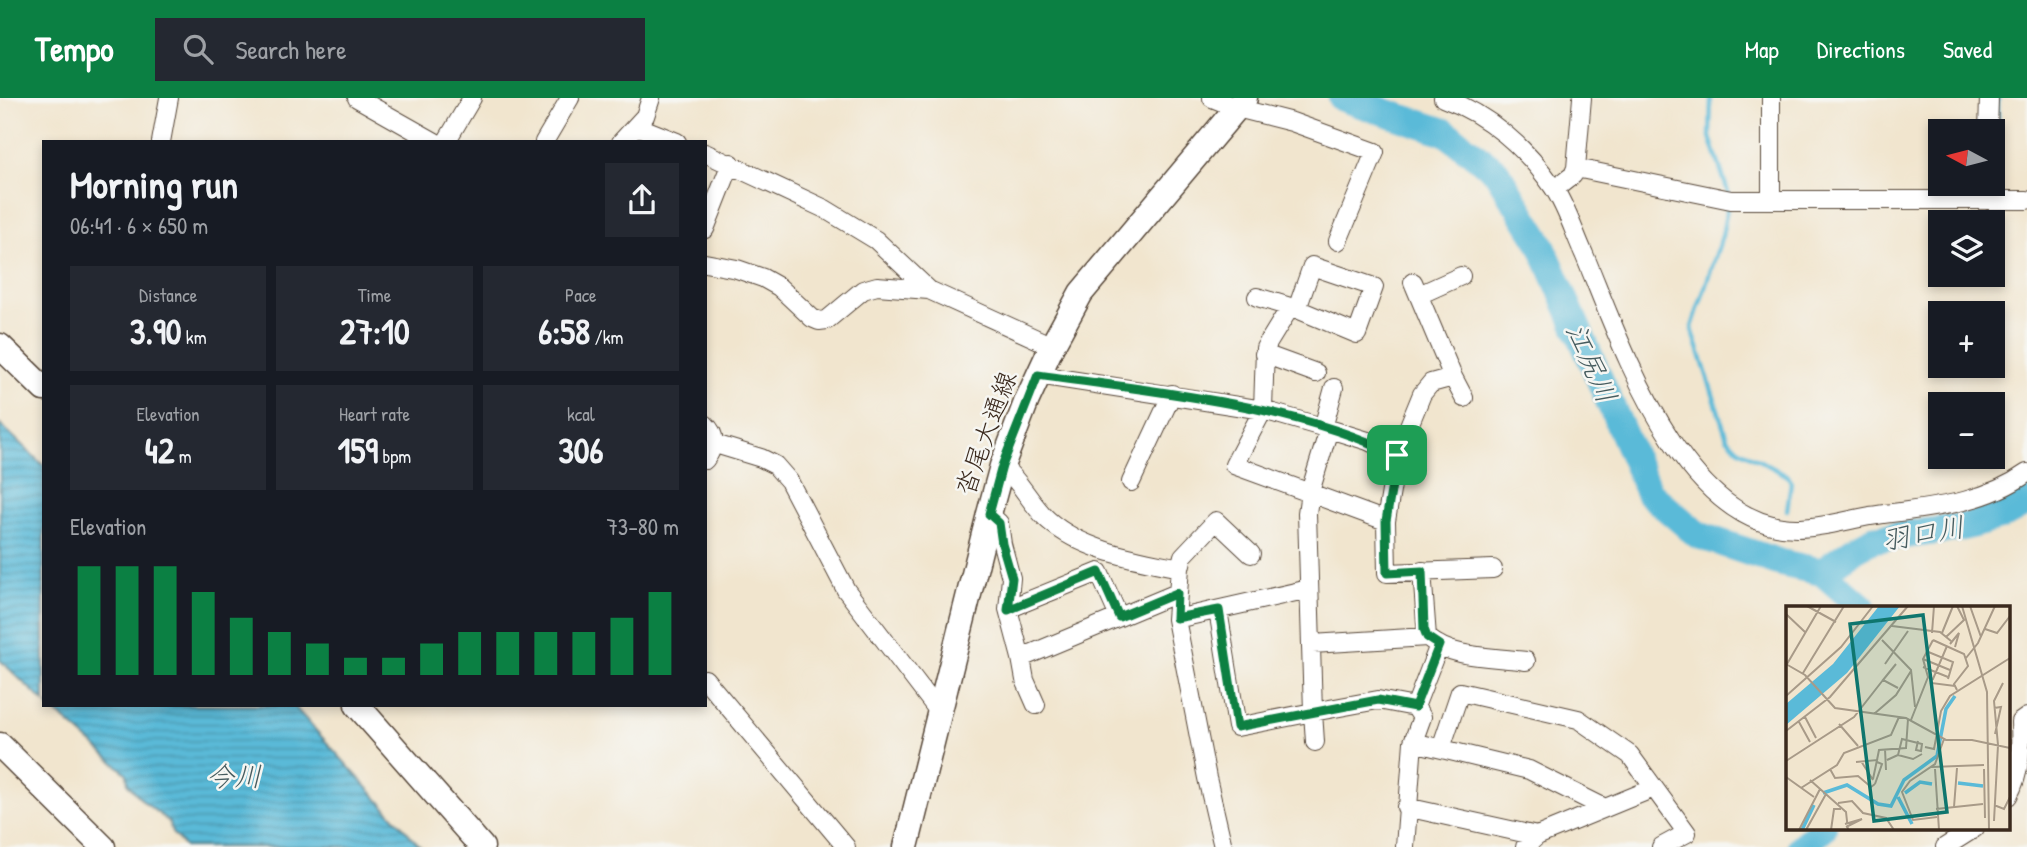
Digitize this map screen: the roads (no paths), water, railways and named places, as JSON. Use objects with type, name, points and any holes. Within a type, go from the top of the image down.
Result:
[{"type":"main road","name":"沓尾大通線","points":[[906,847],[1002,466],[1038,375],[1081,293],[1241,103]]},
{"type":"main road","points":[[0,346],[42,388]]},
{"type":"main road","points":[[358,707],[482,847]]},
{"type":"main road","points":[[0,745],[92,843]]},
{"type":"street","points":[[161,140],[169,98]]},
{"type":"street","points":[[447,140],[472,98]]},
{"type":"street","points":[[545,140],[570,98]]},
{"type":"street","points":[[623,140],[645,116],[651,98]]},
{"type":"street","points":[[1212,98],[1241,103],[1375,152],[1338,241]]},
{"type":"street","points":[[1443,98],[1470,109],[1502,132],[1528,155],[1555,189],[1648,401],[1668,437],[1710,489],[1738,511],[1756,520],[1797,528],[1976,499],[2008,486],[2027,473]]},
{"type":"street","points":[[1555,189],[1573,175],[1576,168],[1582,98]]},
{"type":"street","points":[[1771,98],[1771,199]]},
{"type":"street","points":[[1988,119],[1989,98]]},
{"type":"street","points":[[365,100],[432,140]]},
{"type":"street","points":[[637,126],[672,140]]},
{"type":"street","points":[[707,154],[825,209],[877,240],[929,290],[1052,346]]},
{"type":"street","points":[[707,224],[731,163]]},
{"type":"street","points":[[1576,168],[1731,200],[1928,194]]},
{"type":"street","points":[[2006,196],[2027,200]]},
{"type":"street","points":[[707,257],[763,278],[785,292],[812,318],[819,321],[827,320],[863,289],[877,286],[929,290]]},
{"type":"street","points":[[1257,297],[1293,309],[1357,334],[1374,287],[1312,266],[1293,309],[1265,348],[1263,410],[1234,465],[1386,521]]},
{"type":"street","points":[[1461,276],[1416,288],[1464,398]]},
{"type":"street","points":[[1264,354],[1315,373]]},
{"type":"street","points":[[1038,375],[1263,410],[1368,440],[1397,455]]},
{"type":"street","points":[[1453,377],[1431,383],[1422,394],[1397,455],[1386,521],[1387,573],[1493,569]]},
{"type":"street","points":[[1315,742],[1307,513],[1334,388]]},
{"type":"street","points":[[1131,482],[1172,394]]},
{"type":"street","points":[[707,426],[713,432],[710,452],[761,458],[775,465],[789,481],[846,590],[940,713]]},
{"type":"street","points":[[1002,466],[1013,475],[1048,520],[1074,536],[1088,544],[1136,559],[1180,568]]},
{"type":"street","points":[[989,514],[999,523],[1012,578],[1008,610],[1025,680],[1036,705]]},
{"type":"street","points":[[1223,847],[1206,778],[1176,618],[1177,593],[1183,556],[1216,521],[1251,554]]},
{"type":"street","points":[[1415,707],[1433,641],[1422,571]]},
{"type":"street","points":[[1008,610],[1099,572],[1119,617]]},
{"type":"street","points":[[1176,618],[1310,589]]},
{"type":"street","points":[[1021,658],[1177,593]]},
{"type":"street","points":[[1219,610],[1237,727],[1378,700],[1415,707],[1422,717],[1413,742],[1405,847]]},
{"type":"street","points":[[1312,643],[1433,641],[1465,655],[1526,661]]},
{"type":"street","points":[[707,681],[846,847]]},
{"type":"street","points":[[1441,748],[1460,692],[1578,719],[1630,755],[1687,833],[1661,847]]},
{"type":"street","points":[[2010,791],[2018,770],[2020,722],[2027,717]]},
{"type":"street","points":[[1413,742],[1529,770],[1605,808]]},
{"type":"street","points":[[1406,807],[1531,841],[1654,788]]},
{"type":"street","points":[[1945,847],[1972,830]]},
{"type":"water","points":[[0,424],[42,464],[42,700],[0,660]]},
{"type":"water","name":"今川","points":[[50,707],[295,707],[421,847],[185,847],[172,833],[169,822],[143,801],[128,784],[127,774]]},
{"type":"waterway","name":"江尻川","points":[[1342,98],[1445,132],[1496,171],[1540,242],[1649,493],[1698,535],[1781,563],[1822,572],[1861,606]]},
{"type":"waterway","points":[[1711,98],[1710,137],[1729,195]]},
{"type":"waterway","points":[[1998,98],[1998,119]]},
{"type":"waterway","points":[[1728,203],[1722,236],[1692,327],[1727,438],[1738,449],[1788,476],[1791,482],[1787,510]]},
{"type":"waterway","name":"羽口川","points":[[1822,572],[1873,539],[1959,528],[2000,517],[2027,502]]},
{"type":"waterway","name":"江尻川","points":[[1801,847],[1821,830]]}]
